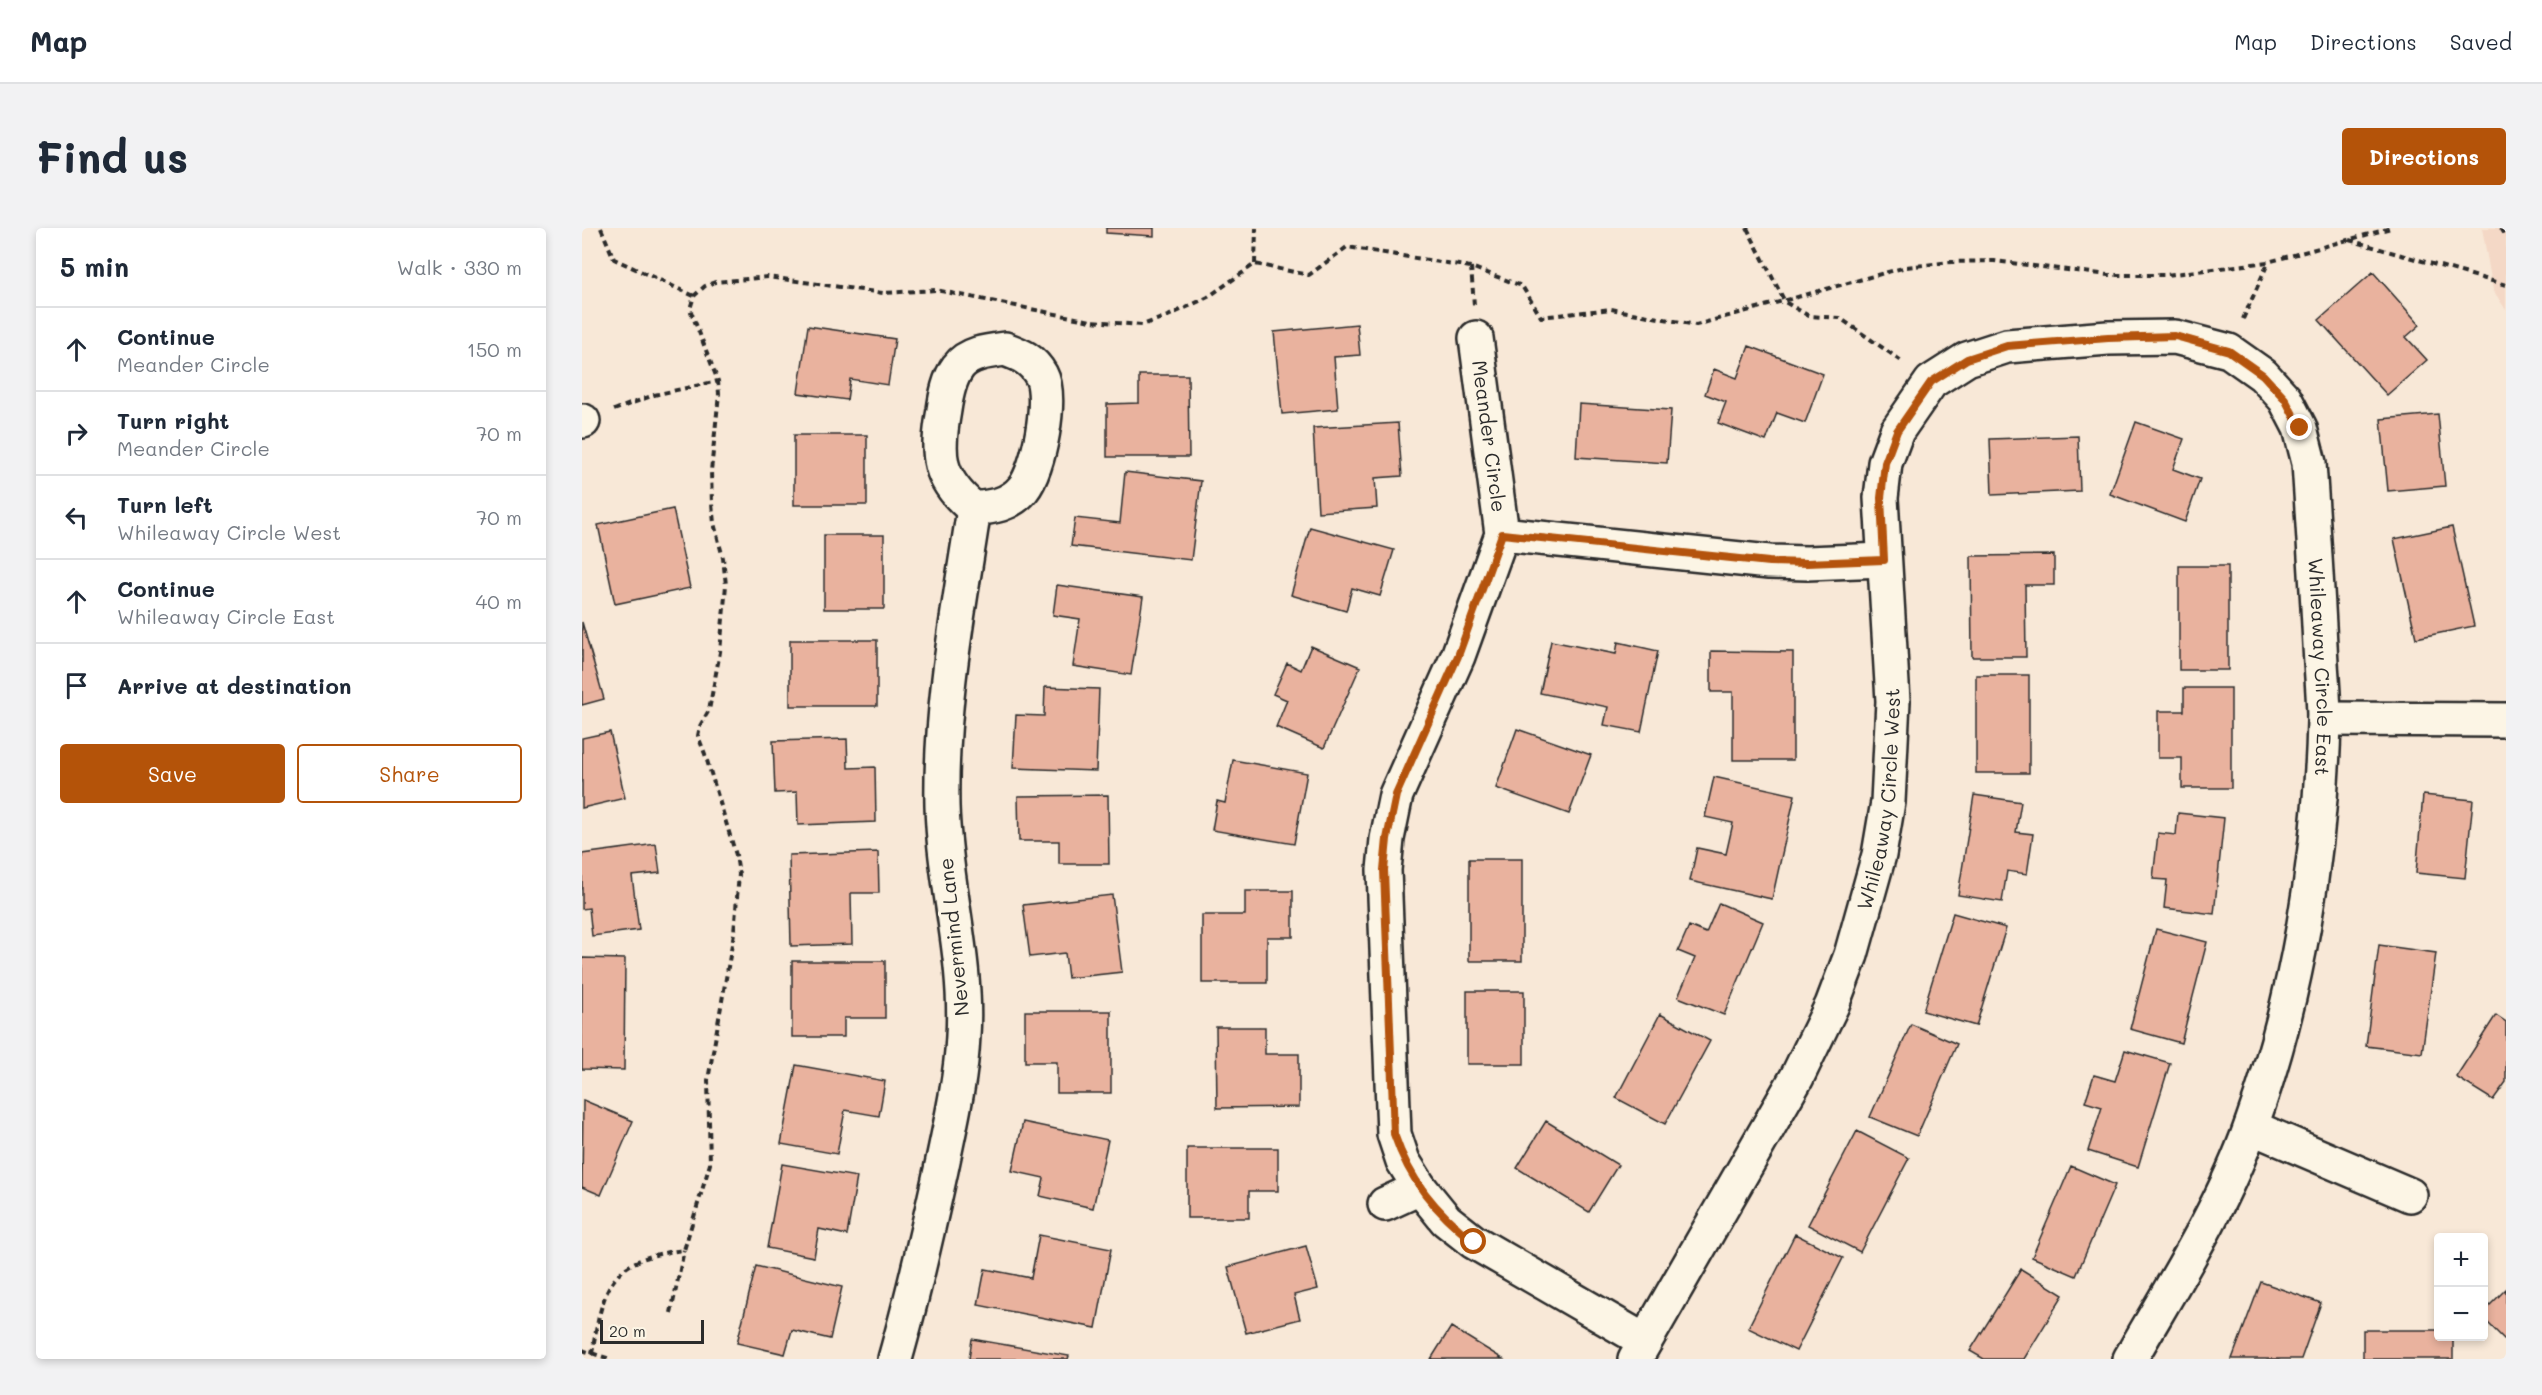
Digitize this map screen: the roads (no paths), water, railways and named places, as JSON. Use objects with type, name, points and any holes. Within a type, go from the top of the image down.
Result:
[{"type":"street","name":"Whileaway Circle East","points":[[2108,338],[2175,336],[2229,351],[2263,375],[2285,399],[2300,428],[2308,463],[2324,719],[2310,887],[2278,1038],[2251,1127],[2226,1184],[2188,1258],[2130,1359]]},
{"type":"street","name":"Meander Circle","points":[[1476,338],[1502,534],[1458,656],[1396,795],[1387,839],[1384,870],[1394,1134],[1404,1161],[1420,1188],[1446,1220],[1474,1242],[1640,1350]]},
{"type":"street","name":"Whileaway Circle West","points":[[1640,1350],[1797,1077],[1832,1005],[1855,944],[1879,855],[1888,792],[1893,701],[1881,498],[1885,463],[1897,431],[1931,382],[1967,359],[2007,346],[2108,338]]},
{"type":"street","points":[[1005,349],[1027,357],[1042,376],[1047,400],[1036,463],[1023,489],[1001,506],[974,509],[956,495],[942,469],[938,442],[947,390],[959,365],[982,352],[1005,349]]},
{"type":"street","name":"Nevermind Lane","points":[[895,1359],[918,1279],[946,1147],[963,1036],[963,987],[946,861],[942,766],[946,688],[974,509]]},
{"type":"street","name":"Meander Circle","points":[[1502,534],[1769,562],[1884,560]]},
{"type":"street","points":[[2324,719],[2506,720]]},
{"type":"street","points":[[2251,1127],[2410,1195]]},
{"type":"street","points":[[1385,1204],[1420,1188]]}]
